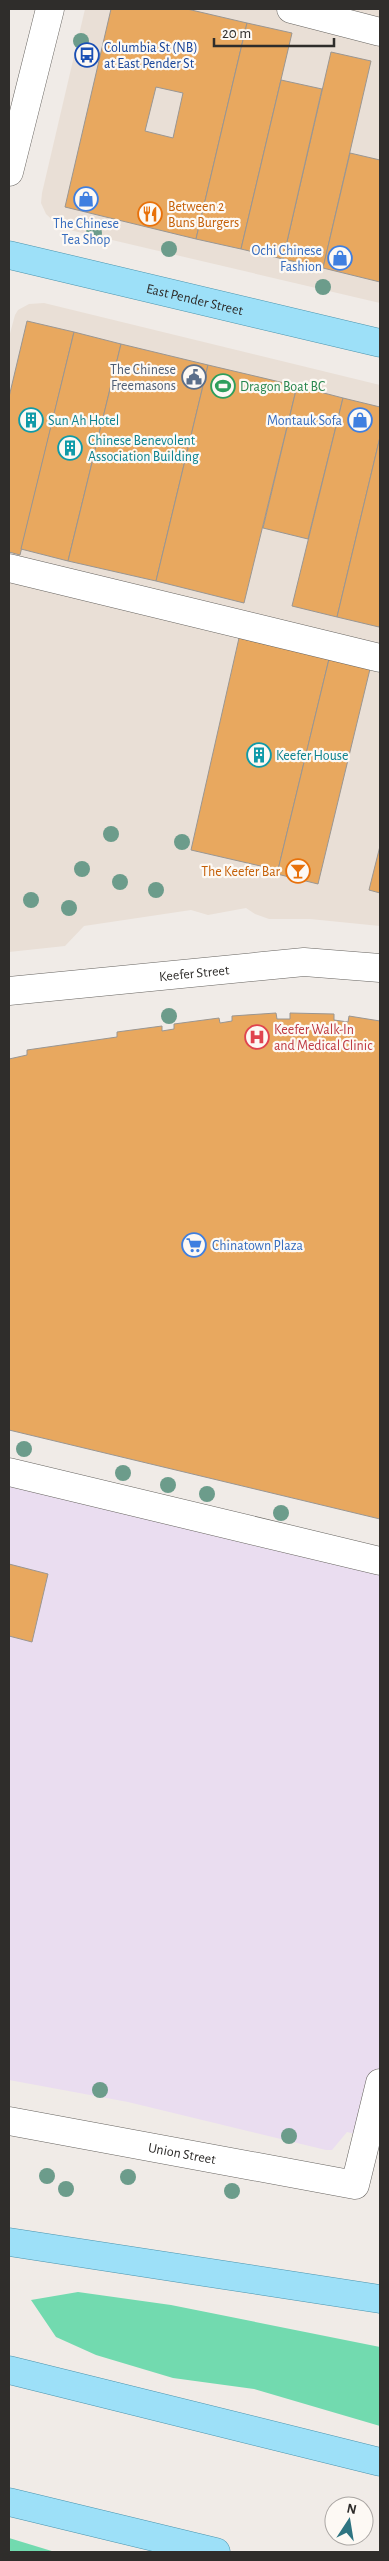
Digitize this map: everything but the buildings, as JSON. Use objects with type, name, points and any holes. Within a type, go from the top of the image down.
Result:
[{"type":"main road","name":"East Pender Street","points":[[9,255],[380,343]]},
{"type":"main road","points":[[9,2242],[380,2299]]},
{"type":"main road","points":[[9,2370],[380,2462]]},
{"type":"main road","points":[[9,2502],[216,2552]]},
{"type":"street","points":[[9,172],[50,9]]},
{"type":"street","points":[[291,9],[380,32]]},
{"type":"street","points":[[9,568],[380,658]]},
{"type":"street","name":"Keefer Street","points":[[9,991],[304,962],[380,968]]},
{"type":"street","points":[[9,1472],[380,1561]]},
{"type":"street","name":"Union Street","points":[[9,2122],[355,2184],[380,2083]]},
{"type":"shaded area","points":[[85,9],[380,9],[380,303],[61,228],[46,214],[41,203],[42,193]]},
{"type":"shaded area","points":[[44,303],[380,385],[380,926],[310,919],[269,919],[255,914],[246,908],[208,915],[191,910],[84,926],[65,946],[9,952],[9,337],[18,310],[29,304]]},
{"type":"shaded area","points":[[9,1472],[380,1561],[380,2140],[347,2132],[332,2150],[326,2150],[128,2102],[9,2080]]},
{"type":"green space","points":[[78,2292],[171,2305],[380,2347],[380,2426],[254,2389],[173,2378],[96,2355],[56,2337],[31,2300]]},
{"type":"green space","points":[[9,2538],[55,2552],[9,2552]]},
{"type":"place","name":"Columbia St (NB) at East Pender St","points":[[87,55]]},
{"type":"place","name":"The Chinese Tea Shop","points":[[86,199]]},
{"type":"place","name":"Between 2 Buns Burgers","points":[[150,214]]},
{"type":"place","name":"Ochi Chinese Fashion","points":[[340,258]]},
{"type":"place","name":"The Chinese Freemasons","points":[[194,377]]},
{"type":"place","name":"Dragon Boat BC","points":[[223,386]]},
{"type":"place","name":"Sun Ah Hotel","points":[[31,420]]},
{"type":"place","name":"Montauk Sofa","points":[[360,420]]},
{"type":"place","name":"Chinese Benevolent Association Building","points":[[70,448]]},
{"type":"place","name":"Keefer House","points":[[259,755]]},
{"type":"place","name":"The Keefer Bar","points":[[298,871]]},
{"type":"place","name":"Keefer Walk-In and Medical Clinic","points":[[257,1037]]},
{"type":"place","name":"Chinatown Plaza","points":[[194,1245]]}]
